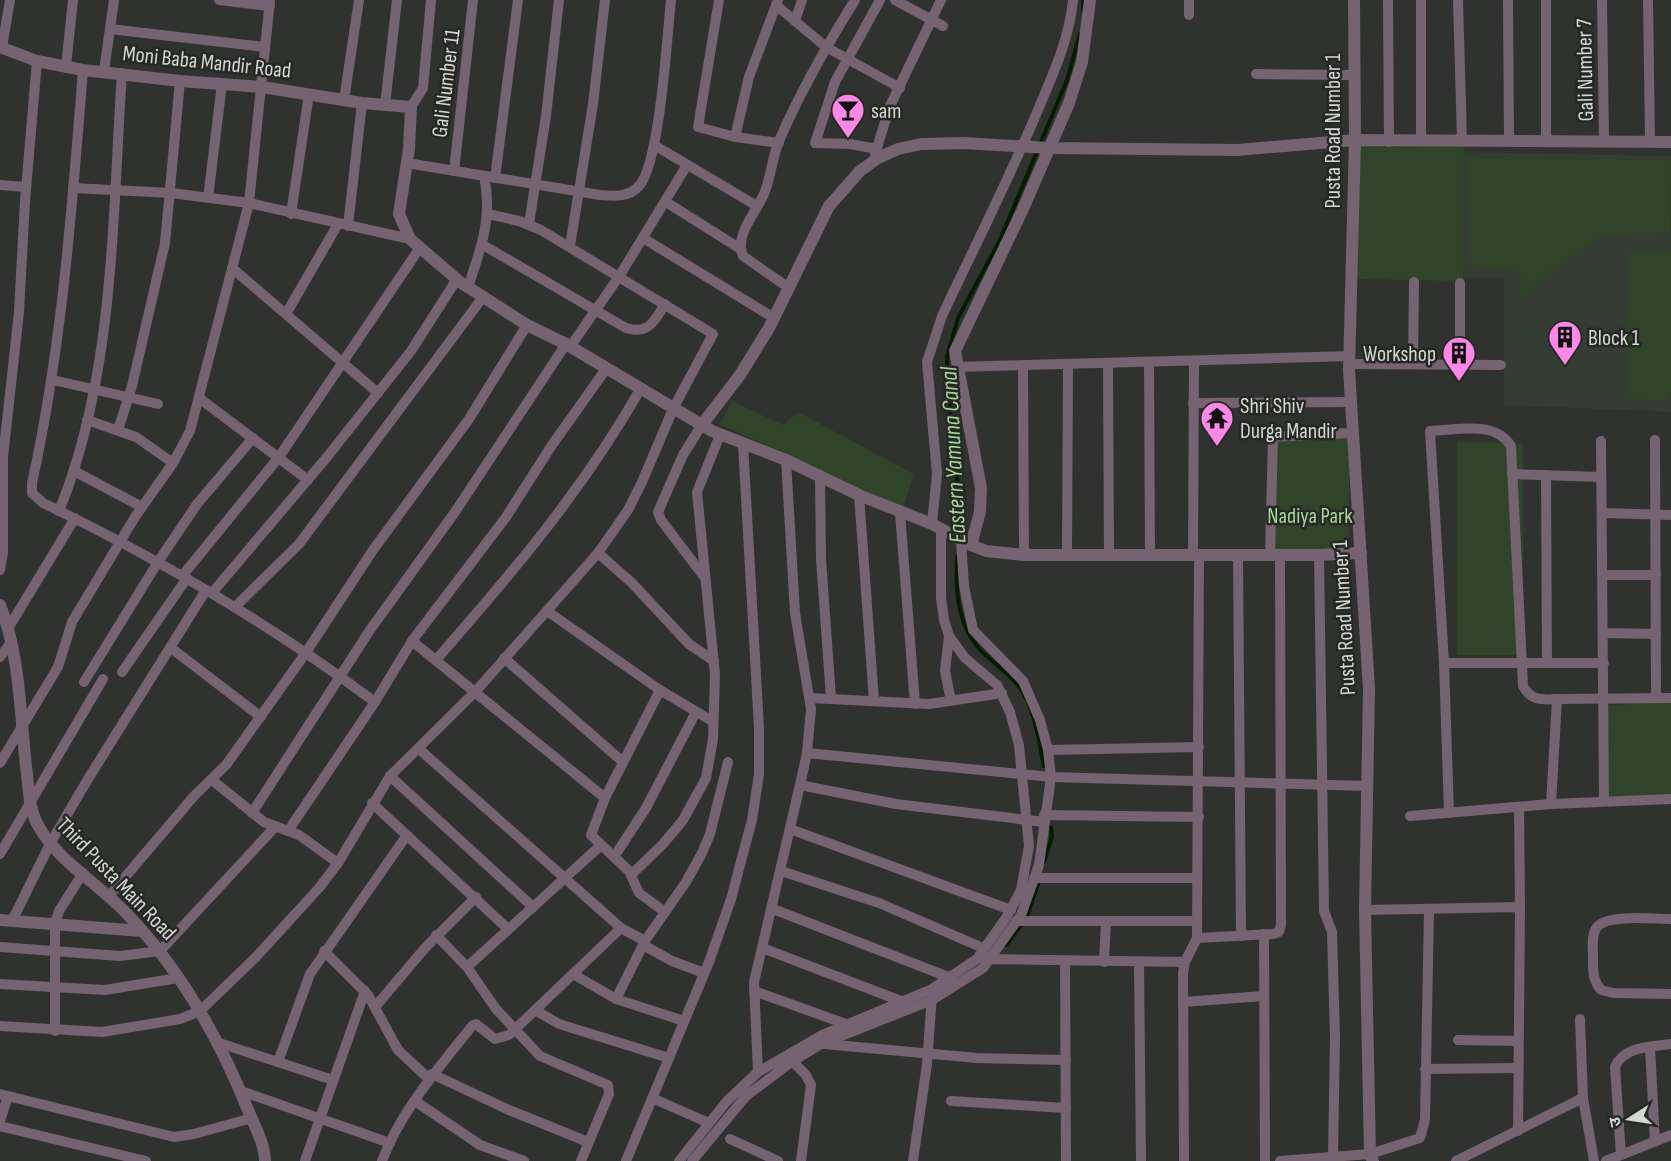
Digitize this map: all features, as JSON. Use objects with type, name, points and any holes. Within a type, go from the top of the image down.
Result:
[{"type":"street","points":[[1,47],[10,0]]},
{"type":"street","points":[[66,66],[73,0]]},
{"type":"street","points":[[104,71],[114,0]]},
{"type":"street","points":[[0,763],[58,667],[72,622],[119,542],[173,463],[190,431],[249,203],[270,3],[219,0]]},
{"type":"street","points":[[344,100],[359,0]]},
{"type":"street","points":[[385,105],[397,0]]},
{"type":"street","points":[[431,0],[423,88],[411,107],[407,164],[399,214],[415,244],[468,287],[527,325],[568,345],[701,426],[786,460],[859,495],[940,528],[986,551],[1024,555],[1196,556],[1360,553]]},
{"type":"street","name":"Gali Number 11","points":[[454,171],[473,0]]},
{"type":"street","points":[[468,287],[483,245],[489,214],[490,177],[518,0]]},
{"type":"street","points":[[529,224],[559,0]]},
{"type":"street","points":[[570,246],[580,192],[605,0]]},
{"type":"street","points":[[407,164],[580,192],[619,196],[628,194],[638,187],[645,176],[654,145],[671,0]]},
{"type":"street","points":[[719,0],[698,128],[735,137],[779,142]]},
{"type":"street","points":[[795,21],[802,0]]},
{"type":"street","points":[[739,248],[764,195],[779,142],[826,47],[855,0]]},
{"type":"street","points":[[877,149],[850,144],[815,143],[835,82],[880,0]]},
{"type":"street","points":[[895,0],[943,26]]},
{"type":"street","points":[[873,162],[890,106],[941,0]]},
{"type":"street","points":[[692,1161],[746,1096],[793,1058],[846,1024],[901,1001],[932,994],[977,959],[1011,910],[1021,890],[1026,871],[1027,819],[1024,774],[1019,745],[1002,693],[988,676],[966,658],[949,636],[944,620],[937,474],[927,362],[942,316],[1024,148],[1070,26],[1073,0]]},
{"type":"street","points":[[818,1043],[859,1029],[983,968],[1017,921],[1038,878],[1051,778],[1048,750],[1040,720],[1023,681],[973,630],[964,586],[966,543],[980,512],[981,488],[956,367],[956,351],[963,330],[1047,148],[1082,62],[1090,0]]},
{"type":"street","points":[[1189,0],[1189,15]]},
{"type":"street","name":"Pusta Road Number 1","points":[[1354,0],[1355,140],[1350,360],[1351,433],[1369,689],[1365,910],[1372,1157]]},
{"type":"street","points":[[1388,0],[1389,142]]},
{"type":"street","points":[[1420,0],[1421,141]]},
{"type":"street","points":[[1458,0],[1462,140]]},
{"type":"street","points":[[1508,0],[1509,140]]},
{"type":"street","points":[[1546,0],[1546,140]]},
{"type":"street","name":"Gali Number 7","points":[[1602,0],[1604,140]]},
{"type":"street","points":[[1648,0],[1650,140]]},
{"type":"street","points":[[735,137],[749,77],[777,2],[795,21],[826,47],[900,88]]},
{"type":"street","points":[[110,29],[264,47]]},
{"type":"street","name":"Moni Baba Mandir Road","points":[[1,47],[38,61],[83,70],[262,87],[362,103],[411,107]]},
{"type":"street","points":[[0,570],[2,436],[19,312],[26,187],[38,61]]},
{"type":"street","points":[[83,70],[53,380],[32,483],[32,493],[35,498],[185,576],[341,676],[375,702]]},
{"type":"street","points":[[59,511],[74,471],[94,390],[104,319],[122,73]]},
{"type":"street","points":[[1256,74],[1354,75]]},
{"type":"street","points":[[118,430],[129,397],[165,243],[180,81]]},
{"type":"street","points":[[208,198],[222,84]]},
{"type":"street","points":[[291,214],[309,94]]},
{"type":"street","points":[[286,314],[343,225],[362,103]]},
{"type":"street","points":[[705,578],[661,520],[658,512],[683,455],[701,426],[740,375],[774,318],[829,206],[846,185],[873,162],[898,149],[921,144],[963,143],[1024,148],[1237,150],[1355,140],[1389,142],[1650,140],[1671,142]]},
{"type":"street","points":[[654,145],[757,206]]},
{"type":"street","points":[[252,813],[370,630],[455,512],[568,345],[620,275],[687,165]]},
{"type":"street","points":[[0,185],[26,187]]},
{"type":"street","points":[[73,188],[171,193],[249,203],[415,244]]},
{"type":"street","points":[[666,202],[739,248],[743,256],[759,269],[789,288]]},
{"type":"street","points":[[0,1026],[102,1032],[180,1019],[200,1011],[288,923],[338,862],[390,776],[476,691],[598,553],[628,510],[673,409],[713,334],[620,275],[529,224],[489,214]]},
{"type":"street","points":[[643,238],[774,318]]},
{"type":"street","points":[[122,672],[185,576],[279,457],[343,362],[415,244]]},
{"type":"street","points":[[483,245],[626,328],[643,331],[654,322],[665,304]]},
{"type":"street","points":[[232,268],[378,393]]},
{"type":"street","points":[[142,931],[6,920],[110,741],[209,592],[308,480],[378,393],[411,351],[457,279]]},
{"type":"street","points":[[1413,364],[1414,282]]},
{"type":"street","points":[[1460,283],[1460,365]]},
{"type":"street","points":[[235,607],[300,544],[483,297]]},
{"type":"street","points":[[108,896],[194,796],[212,780],[261,717],[373,550],[469,419],[527,325]]},
{"type":"street","points":[[956,367],[1350,360],[1413,364],[1501,365]]},
{"type":"street","points":[[1184,1161],[1183,1002],[1185,962],[1197,938],[1199,817],[1194,361]]},
{"type":"street","points":[[1149,362],[1150,555]]},
{"type":"street","points":[[1108,363],[1109,555]]},
{"type":"street","points":[[1067,555],[1068,364]]},
{"type":"street","points":[[1023,366],[1024,555]]},
{"type":"street","points":[[288,831],[375,702],[412,641],[506,517],[552,445],[606,369]]},
{"type":"street","points":[[53,380],[158,404]]},
{"type":"street","points":[[436,660],[556,519],[615,434],[641,388]]},
{"type":"street","points":[[199,398],[308,480]]},
{"type":"street","points":[[1193,403],[1351,402]]},
{"type":"street","points":[[87,420],[136,437],[173,463]]},
{"type":"street","points":[[1449,813],[1444,663],[1430,431],[1494,430],[1505,436],[1511,446],[1523,686],[1528,695],[1538,700],[1671,698]]},
{"type":"street","points":[[1197,938],[1280,932],[1281,785],[1273,437],[1351,433]]},
{"type":"street","points":[[631,874],[663,844],[699,794],[706,778],[711,753],[714,661],[697,492],[720,435]]},
{"type":"street","points":[[84,682],[158,562],[197,504],[253,438]]},
{"type":"street","points":[[1655,440],[1656,698]]},
{"type":"street","points":[[1601,441],[1605,699],[1604,801]]},
{"type":"street","points":[[626,1161],[704,973],[731,899],[752,820],[759,774],[744,444]]},
{"type":"street","points":[[758,1072],[754,991],[807,753],[810,698],[794,603],[786,460]]},
{"type":"street","points":[[74,471],[142,507]]},
{"type":"street","points":[[1512,474],[1601,477]]},
{"type":"street","points":[[820,475],[821,559],[831,698]]},
{"type":"street","points":[[1546,475],[1547,663]]},
{"type":"street","points":[[859,495],[874,700]]},
{"type":"street","points":[[900,513],[915,704]]},
{"type":"street","points":[[1602,513],[1671,515]]},
{"type":"street","points":[[9,627],[75,518]]},
{"type":"street","points":[[598,553],[632,583],[689,644],[714,661]]},
{"type":"street","points":[[1238,555],[1241,936]]},
{"type":"street","points":[[1319,555],[1324,911],[1332,932],[1335,1037],[1333,1156]]},
{"type":"street","points":[[1603,575],[1656,575]]},
{"type":"street","name":"Third Pusta Main Road","points":[[0,605],[12,641],[29,801],[40,828],[51,842],[108,896],[160,951],[200,1011],[241,1091],[265,1161]]},
{"type":"street","points":[[547,610],[660,690],[712,721]]},
{"type":"street","points":[[1604,633],[1656,634]]},
{"type":"street","points":[[949,636],[945,671],[951,700]]},
{"type":"street","points":[[0,657],[12,641]]},
{"type":"street","points":[[412,641],[605,798]]},
{"type":"street","points":[[171,648],[261,717]]},
{"type":"street","points":[[504,658],[623,762]]},
{"type":"street","points":[[1444,663],[1604,663]]},
{"type":"street","points":[[0,854],[29,801],[104,679]]},
{"type":"street","points":[[660,690],[605,798],[591,831],[592,839],[631,874],[639,893],[665,912]]},
{"type":"street","points":[[810,698],[915,704],[1002,693]]},
{"type":"street","points":[[1551,804],[1557,699]]},
{"type":"street","points":[[614,857],[646,807],[696,712]]},
{"type":"street","points":[[0,738],[11,744]]},
{"type":"street","points":[[1048,750],[1199,747]]},
{"type":"street","points":[[419,749],[621,927],[672,961],[704,973]]},
{"type":"street","points":[[807,753],[1051,778],[1240,782],[1322,787],[1368,786]]},
{"type":"street","points":[[616,999],[644,943],[694,869],[702,853],[710,834],[728,762]]},
{"type":"street","points":[[390,776],[533,907]]},
{"type":"street","points":[[212,780],[252,813],[275,827],[308,840],[338,862]]},
{"type":"street","points":[[800,785],[896,804],[1027,819],[1045,814],[1199,817]]},
{"type":"street","points":[[1410,816],[1551,804],[1671,799]]},
{"type":"street","points":[[372,803],[508,929]]},
{"type":"street","points":[[1518,1131],[1519,808]]},
{"type":"street","points":[[0,947],[120,956],[160,951],[275,827]]},
{"type":"street","points":[[790,829],[1011,910]]},
{"type":"street","points":[[278,1062],[301,996],[324,951],[374,885],[407,835]]},
{"type":"street","points":[[467,967],[600,846]]},
{"type":"street","points":[[781,871],[879,903],[983,948]]},
{"type":"street","points":[[56,1031],[55,924],[59,911],[83,873]]},
{"type":"street","points":[[1038,878],[1197,878]]},
{"type":"street","points":[[375,1007],[436,935],[476,897]]},
{"type":"street","points":[[1365,910],[1520,907]]},
{"type":"street","points":[[773,909],[951,978]]},
{"type":"street","points":[[1280,1161],[1333,1156],[1372,1157],[1419,1138],[1425,1120],[1429,910]]},
{"type":"street","points":[[1671,919],[1608,920],[1598,926],[1593,935],[1594,981],[1600,990],[1613,993],[1671,994]]},
{"type":"street","points":[[1017,921],[1197,921]]},
{"type":"street","points":[[1104,962],[1106,921]]},
{"type":"street","points":[[387,1159],[390,1143],[431,1077],[472,1026],[476,1024],[483,1026],[495,1039],[501,1039],[514,1030],[621,927]]},
{"type":"street","points":[[1264,934],[1265,1161]]},
{"type":"street","points":[[436,935],[467,967],[514,1030],[540,1056],[608,1085],[609,1094],[581,1161]]},
{"type":"street","points":[[762,948],[901,1001]]},
{"type":"street","points":[[324,951],[365,991],[398,1050],[431,1077],[588,1142]]},
{"type":"street","points":[[977,959],[1185,962]]},
{"type":"street","points":[[1065,962],[1066,1161]]},
{"type":"street","points":[[1139,963],[1141,1161]]},
{"type":"street","points":[[573,974],[616,999],[684,1021]]},
{"type":"street","points":[[0,984],[113,989],[178,978]]},
{"type":"street","points":[[305,1161],[365,991]]},
{"type":"street","points":[[754,991],[846,1024]]},
{"type":"street","points":[[913,1161],[932,994]]},
{"type":"street","points":[[1183,1002],[1264,996]]},
{"type":"street","points":[[535,1010],[559,1024],[669,1058]]},
{"type":"street","points":[[1580,1019],[1583,1098],[1594,1161]]},
{"type":"street","points":[[1458,1040],[1518,1041]]},
{"type":"street","points":[[216,1042],[333,1080]]},
{"type":"street","points":[[818,1043],[977,1058],[1065,1060]]},
{"type":"street","points":[[1621,1155],[1615,1067],[1618,1058],[1628,1052],[1671,1044]]},
{"type":"street","points":[[1650,1047],[1655,1142]]},
{"type":"street","points":[[679,1161],[727,1101],[758,1072],[793,1058]]},
{"type":"street","points":[[793,1058],[811,1084],[801,1161]]},
{"type":"street","points":[[1425,1069],[1518,1068]]},
{"type":"street","points":[[241,1091],[390,1143]]},
{"type":"street","points":[[0,1121],[4,1095],[174,1137],[252,1118]]},
{"type":"street","points":[[652,1098],[710,1123]]},
{"type":"street","points":[[1456,1161],[1583,1098]]},
{"type":"street","points":[[416,1101],[463,1135],[524,1161]]},
{"type":"street","points":[[951,1101],[1066,1108]]},
{"type":"street","points":[[0,1126],[146,1161]]},
{"type":"street","points":[[1606,1161],[1671,1135]]},
{"type":"street","points":[[730,1139],[778,1161]]},
{"type":"shaded area","points":[[1462,152],[1671,156],[1671,412],[1504,405],[1504,278],[1463,277]]},
{"type":"green space","points":[[1358,139],[1464,140],[1463,281],[1351,279]]},
{"type":"green space","points":[[1467,157],[1671,160],[1670,233],[1602,236],[1548,273],[1521,299],[1520,271],[1470,266]]},
{"type":"green space","points":[[1630,250],[1671,251],[1671,394],[1667,401],[1625,399]]},
{"type":"green space","points":[[732,401],[783,425],[798,412],[914,474],[903,508],[719,424]]},
{"type":"green space","name":"Nadiya Park","points":[[1278,436],[1349,437],[1349,552],[1270,555]]},
{"type":"green space","points":[[1457,442],[1523,443],[1523,655],[1457,655]]},
{"type":"green space","points":[[1671,700],[1671,799],[1604,801],[1605,706]]},
{"type":"waterway","name":"Eastern Yamuna Canal","points":[[1083,0],[1083,11]]},
{"type":"waterway","name":"Eastern Yamuna Canal","points":[[959,535],[960,506],[947,382],[947,357],[958,318],[1000,240],[1067,80],[1080,34]]},
{"type":"waterway","name":"Eastern Yamuna Canal","points":[[957,557],[958,599],[965,625],[979,648],[1011,677],[1022,691],[1033,717],[1044,766]]},
{"type":"waterway","name":"Eastern Yamuna Canal","points":[[1044,862],[1052,837],[1051,827]]},
{"type":"waterway","name":"Eastern Yamuna Canal","points":[[1006,945],[1026,919],[1039,881]]},
{"type":"place","name":"sam","points":[[848,139]]},
{"type":"place","name":"Block 1","points":[[1565,366]]},
{"type":"place","name":"Workshop","points":[[1459,382]]},
{"type":"place","name":"Shri Shiv Durga Mandir","points":[[1217,447]]}]
